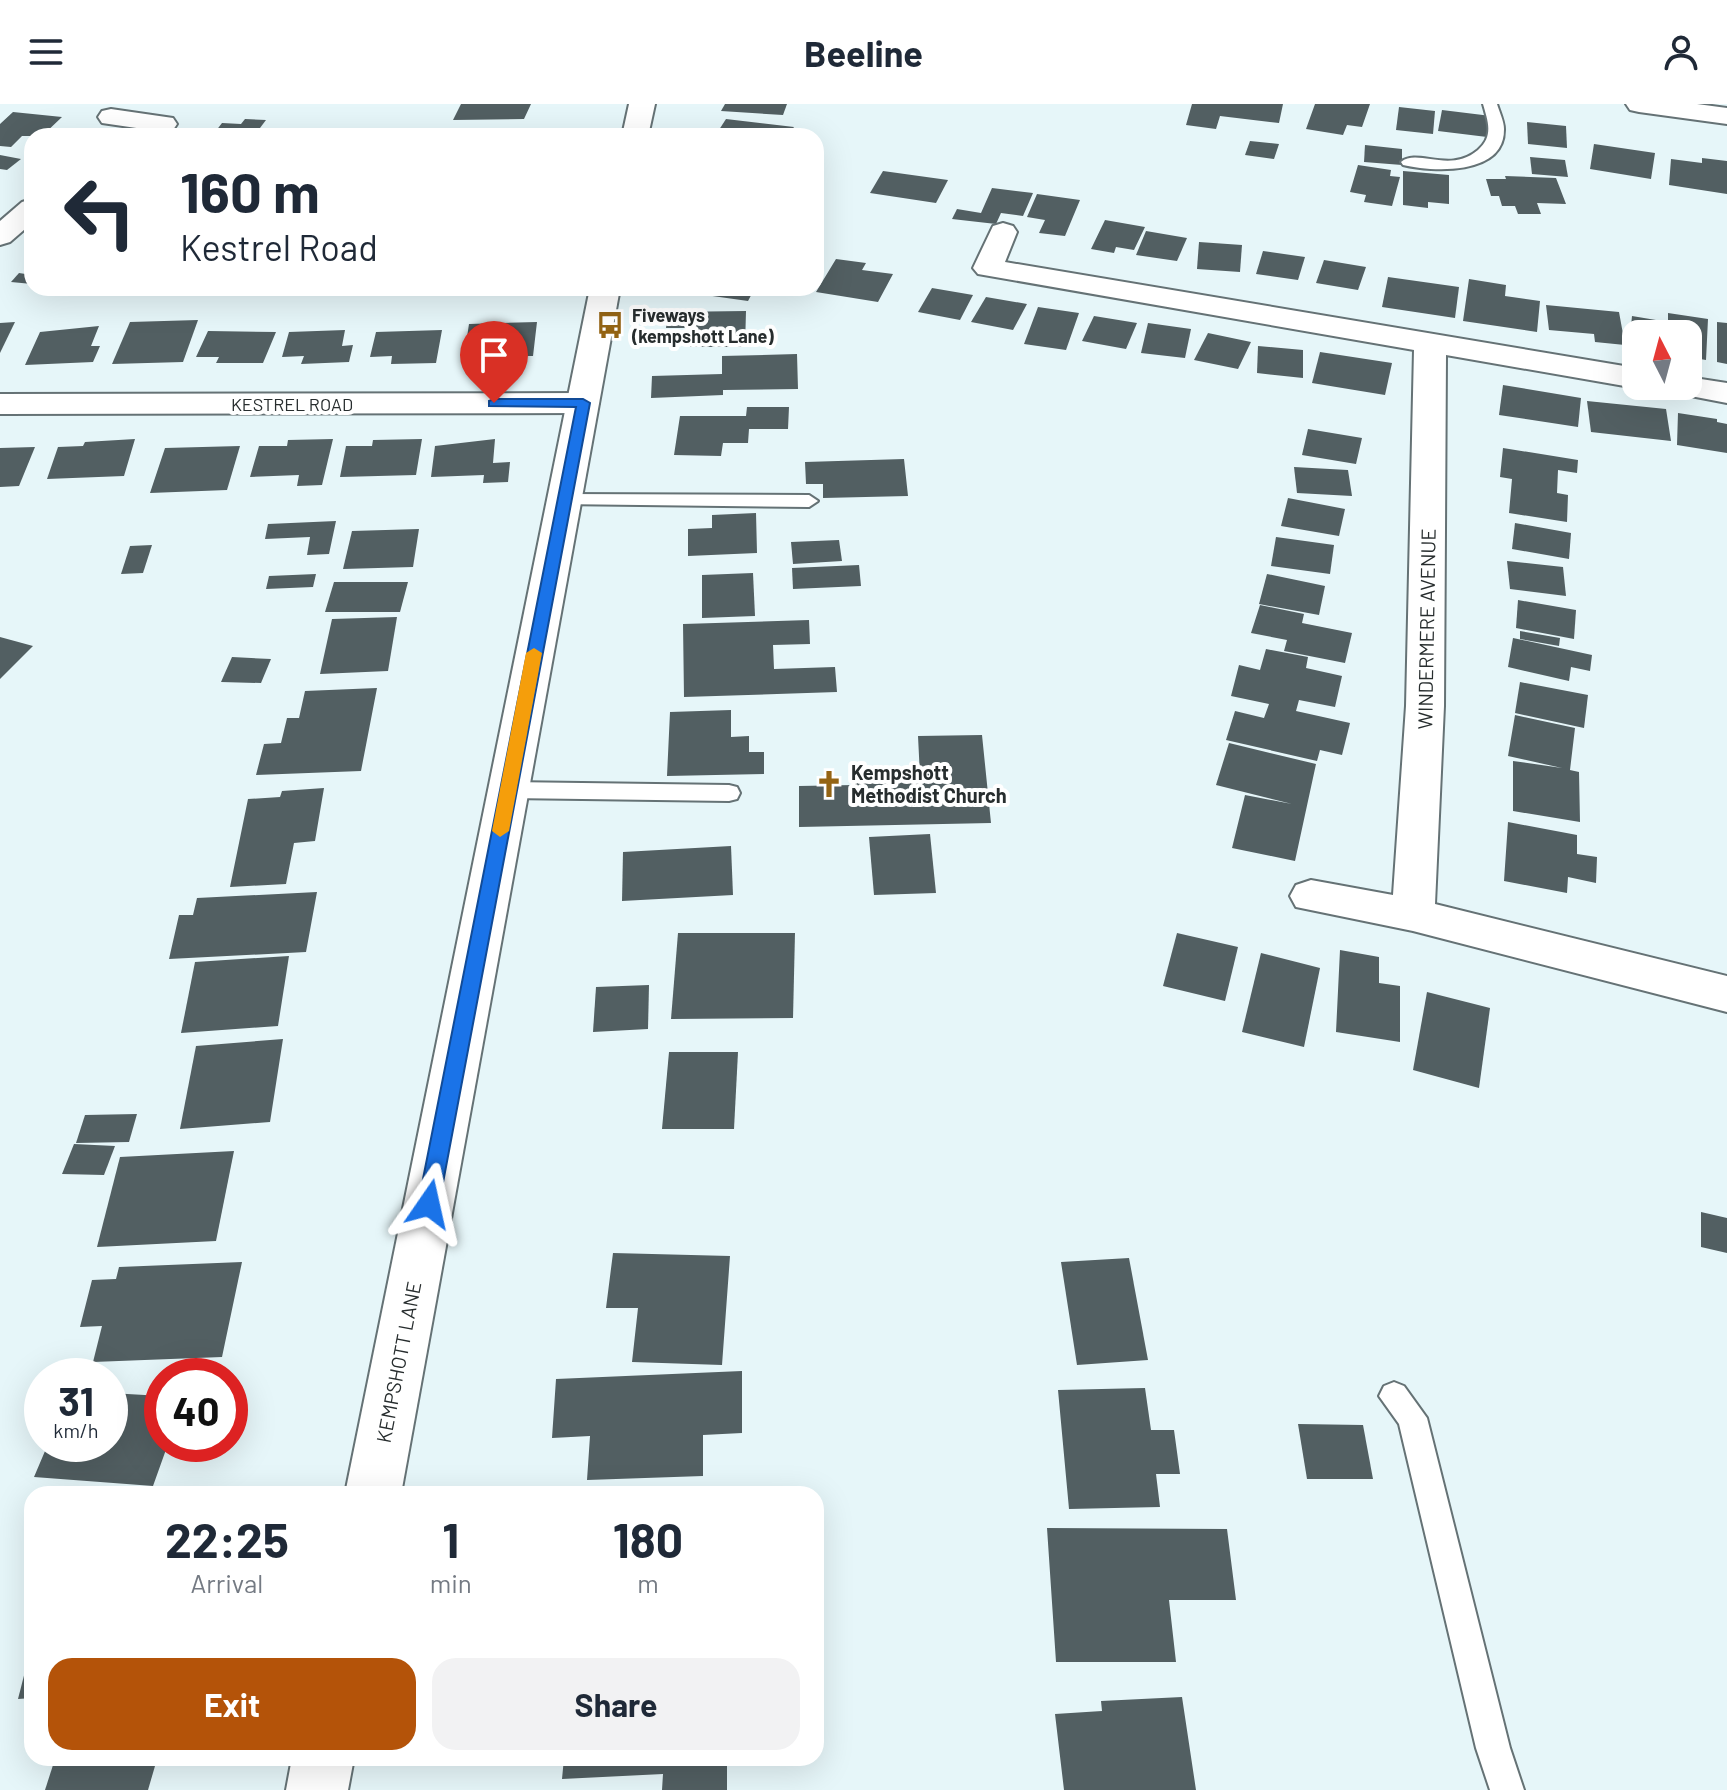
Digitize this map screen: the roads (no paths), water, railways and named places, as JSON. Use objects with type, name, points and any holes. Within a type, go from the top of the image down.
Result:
[{"type":"street","points":[[637,128],[642,104]]},
{"type":"street","points":[[1639,104],[1727,116]]},
{"type":"street","points":[[0,236],[24,215]]},
{"type":"street","points":[[1003,232],[988,268],[1622,376]]},
{"type":"street","name":"KEMPSHOTT LANE","points":[[375,1486],[603,296]]},
{"type":"street","name":"WINDERMERE AVENUE","points":[[1413,915],[1425,706],[1430,343]]},
{"type":"street","points":[[1702,389],[1727,393]]},
{"type":"street","name":"KESTREL ROAD","points":[[0,404],[583,403]]},
{"type":"street","points":[[1311,896],[1413,915],[1727,994]]},
{"type":"street","points":[[317,1790],[322,1766]]},
{"type":"lane","points":[[1408,162],[1449,167],[1475,160],[1493,144],[1497,129],[1490,104]]},
{"type":"lane","points":[[564,500],[809,501]]},
{"type":"lane","points":[[509,790],[729,793]]},
{"type":"lane","points":[[1394,1396],[1412,1418],[1493,1748],[1507,1790]]},
{"type":"place","name":"Fiveways (kempshott Lane)","points":[[610,325]]},
{"type":"place","name":"Kempshott Methodist Church","points":[[829,784]]}]
